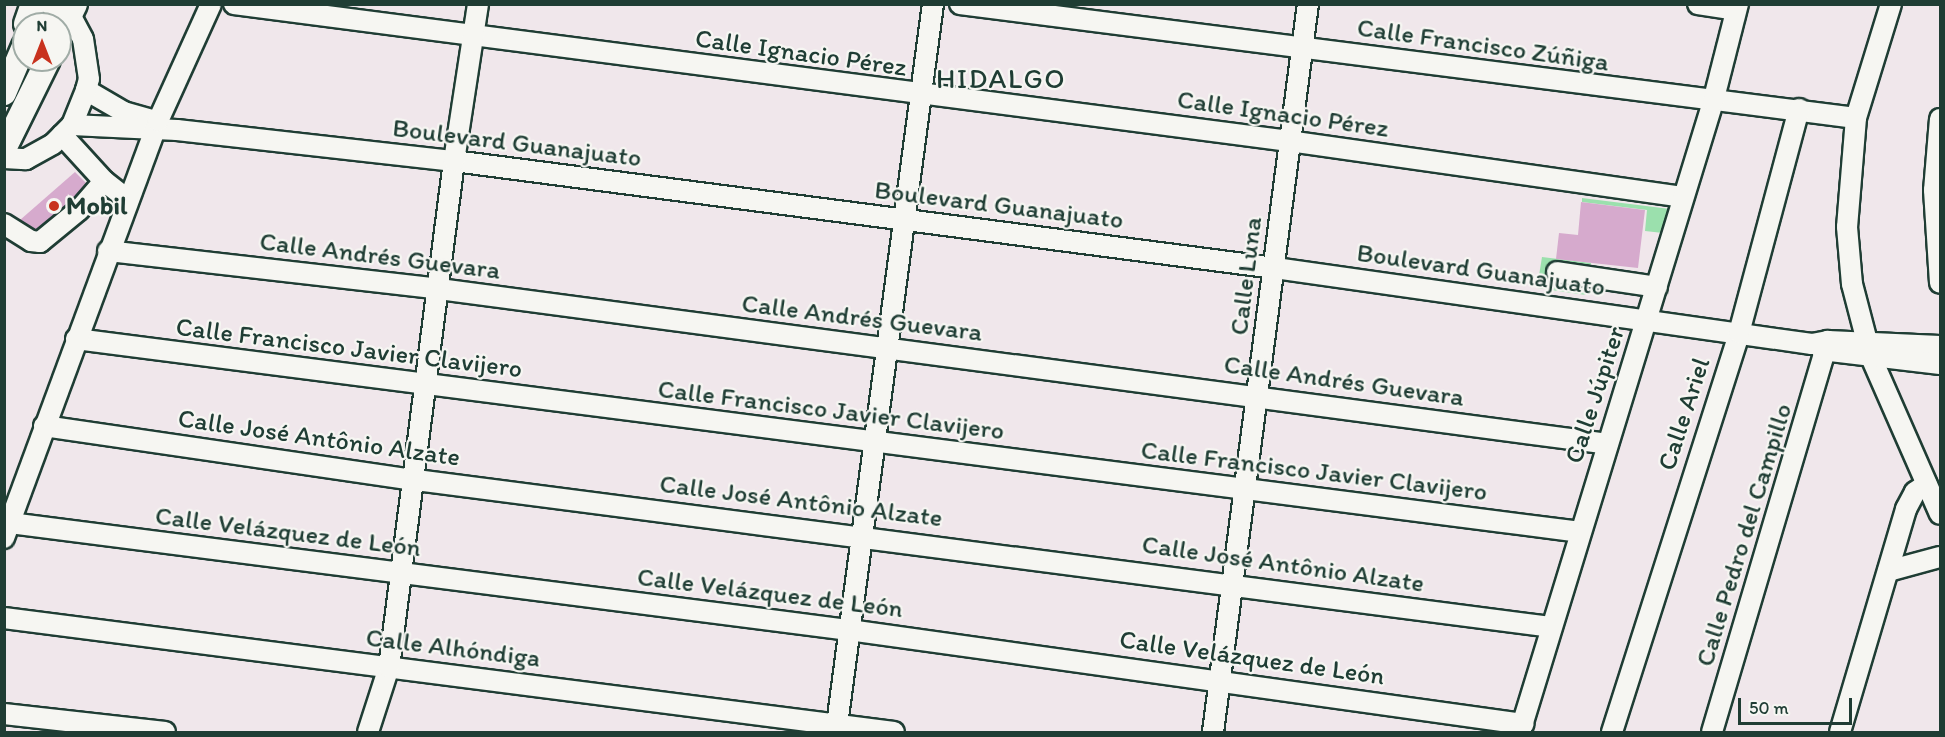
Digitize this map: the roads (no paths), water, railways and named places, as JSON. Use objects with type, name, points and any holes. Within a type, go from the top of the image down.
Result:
[{"type":"main road","points":[[4,67],[12,51]]},
{"type":"main road","points":[[4,93],[13,72]]},
{"type":"main road","points":[[4,149],[42,72]]},
{"type":"street","points":[[7,530],[156,125],[211,4]]},
{"type":"street","name":"Calle Ignacio Pérez","points":[[234,4],[923,96],[1289,141],[1681,197]]},
{"type":"street","points":[[368,732],[389,667],[416,480],[454,161],[478,4]]},
{"type":"street","points":[[838,729],[849,630],[907,219],[933,4]]},
{"type":"street","name":"Calle Francisco Zúñiga","points":[[960,4],[1713,102],[1856,118]]},
{"type":"street","name":"Calle Luna","points":[[1213,732],[1235,585],[1308,4]]},
{"type":"street","points":[[1698,4],[1737,7]]},
{"type":"street","points":[[1891,4],[1856,118],[1847,227],[1852,284],[1873,350],[1941,514]]},
{"type":"street","name":"Calle Júpiter","points":[[1522,728],[1551,627],[1647,321],[1681,197],[1713,102],[1737,7]]},
{"type":"street","points":[[4,158],[26,159],[67,130],[86,90],[88,56],[72,30]]},
{"type":"street","points":[[4,82],[12,61]]},
{"type":"street","points":[[4,131],[33,72]]},
{"type":"street","name":"Boulevard Guanajuato","points":[[86,90],[124,112],[156,125],[177,130],[454,161],[907,219],[1275,268],[1822,346],[1873,350],[1941,364]]},
{"type":"street","name":"Calle Ariel","points":[[1612,732],[1739,333],[1799,110]]},
{"type":"street","points":[[1940,121],[1934,190],[1941,283]]},
{"type":"street","name":"Boulevard Guanajuato","points":[[67,130],[156,125]]},
{"type":"street","points":[[67,130],[104,181],[128,201]]},
{"type":"street","points":[[4,224],[28,240],[40,242],[80,210],[104,181]]},
{"type":"street","name":"Calle Andrés Guevara","points":[[108,251],[439,289],[1608,444]]},
{"type":"street","points":[[1557,272],[1657,287]]},
{"type":"street","name":"Calle Francisco Javier Clavijero","points":[[76,339],[428,386],[1581,532]]},
{"type":"street","name":"Calle Pedro del Campillo","points":[[1712,732],[1822,346]]},
{"type":"street","name":"Boulevard Guanajuato","points":[[1873,350],[1941,346]]},
{"type":"street","name":"Calle José Antônio Alzate","points":[[44,426],[416,480],[863,536],[1551,627]]},
{"type":"street","points":[[1840,732],[1911,498],[1927,484]]},
{"type":"street","name":"Calle Velázquez de León","points":[[7,530],[403,574],[849,630],[1221,681],[1522,728]]},
{"type":"street","points":[[1888,571],[1941,557]]},
{"type":"street","name":"Calle Alhóndiga","points":[[4,618],[389,667],[838,729],[894,732]]},
{"type":"street","points":[[4,714],[165,732]]},
{"type":"place","name":"Mobil","points":[[54,206]]},
{"type":"district","name":"HIDALGO","points":[[1001,78]]}]
